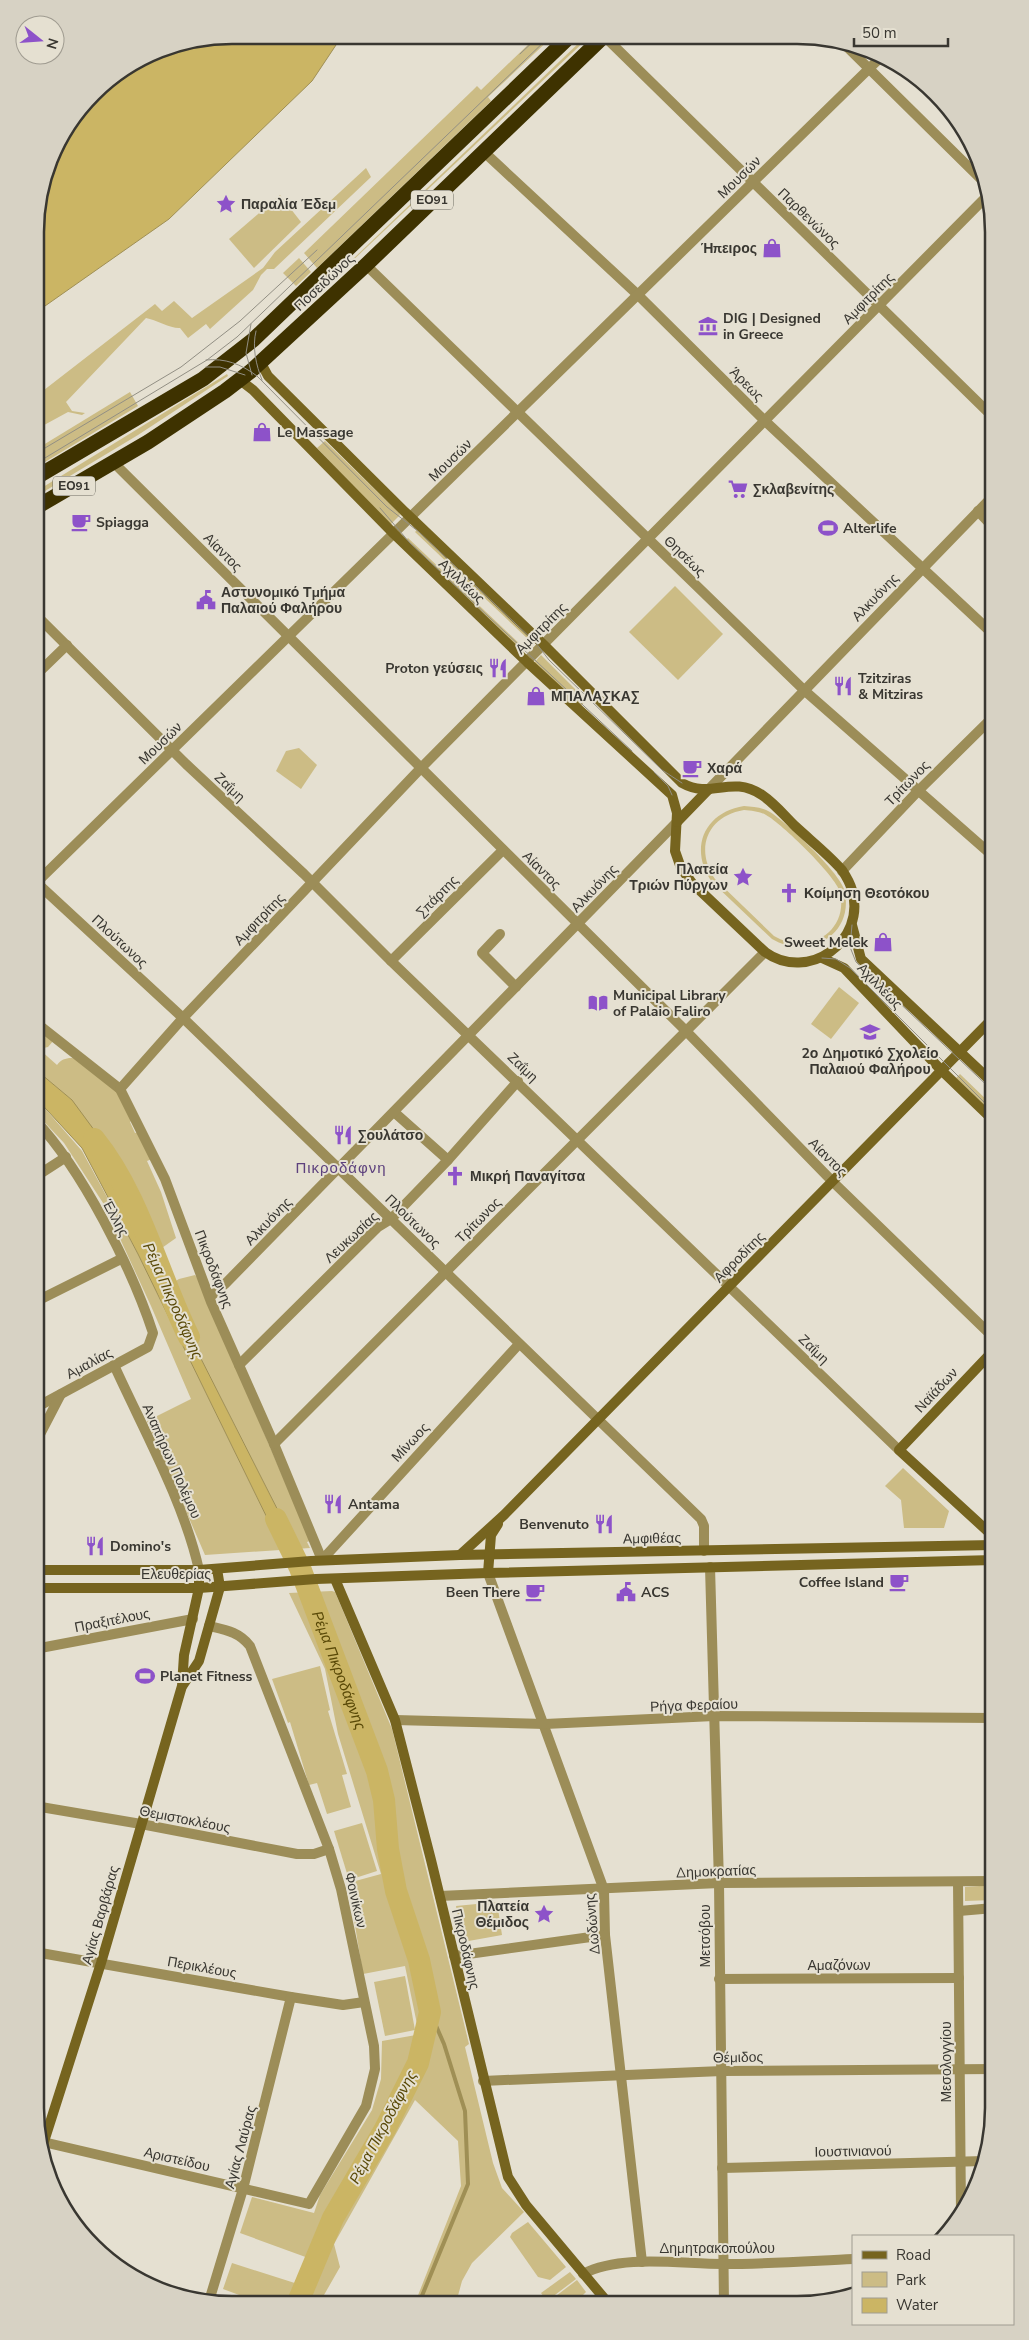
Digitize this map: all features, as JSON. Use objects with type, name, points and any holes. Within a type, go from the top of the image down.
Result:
[{"type":"highway","name":"Ποσειδώνος","points":[[44,473],[203,379],[254,340],[563,44]]},
{"type":"highway","name":"Ποσειδώνος","points":[[44,503],[148,442],[240,380],[261,363],[597,44]]},
{"type":"main road","name":"Αχιλλέως","points":[[261,363],[268,376],[544,645],[682,783],[694,790],[708,790]]},
{"type":"main road","name":"Αχιλλέως","points":[[240,380],[253,390],[394,534],[527,662],[672,795],[677,813],[677,822]]},
{"type":"main road","points":[[677,822],[675,851],[677,860],[686,876],[765,952],[774,958],[794,963],[812,962],[822,958],[843,942],[852,925],[854,898],[849,882],[842,871],[762,794],[735,786],[708,790]]},
{"type":"main road","name":"Αλκυόνης","points":[[677,822],[708,790]]},
{"type":"main road","name":"Αχιλλέως","points":[[852,925],[861,959],[985,1075]]},
{"type":"main road","name":"Αχιλλέως","points":[[822,958],[844,968],[942,1071],[985,1112]]},
{"type":"main road","name":"Αφροδίτης","points":[[460,1555],[504,1515],[985,1026]]},
{"type":"main road","name":"Ναϊάδων","points":[[899,1450],[985,1359]]},
{"type":"main road","name":"Ζαΐμη","points":[[899,1450],[985,1529]]},
{"type":"main road","name":"Αφροδίτης","points":[[488,1573],[491,1535],[504,1515]]},
{"type":"main road","name":"Αμφιθέας","points":[[316,1561],[460,1555],[985,1545]]},
{"type":"main road","points":[[334,1578],[985,1560]]},
{"type":"main road","name":"Ελευθερίας","points":[[44,1570],[199,1570],[316,1561]]},
{"type":"main road","name":"Αγίας Βαρβάρας","points":[[182,1686],[199,1661],[220,1587],[217,1569]]},
{"type":"main road","name":"Αγίας Βαρβάρας","points":[[45,2133],[101,1963],[182,1686],[184,1655],[199,1588],[199,1570]]},
{"type":"main road","name":"Ελευθερίας","points":[[44,1588],[199,1588],[334,1578]]},
{"type":"main road","name":"Πικροδάφνης","points":[[334,1578],[394,1720],[440,1896],[508,2177],[526,2205],[602,2296]]},
{"type":"street","name":"Παρθενώνος","points":[[611,44],[985,409]]},
{"type":"street","points":[[852,52],[976,174]]},
{"type":"street","name":"Μουσών","points":[[44,875],[877,61]]},
{"type":"street","name":"Άρεως","points":[[482,151],[638,295],[765,421],[985,627]]},
{"type":"street","name":"Αμφιτρίτης","points":[[120,1089],[183,1018],[421,768],[983,200]]},
{"type":"street","name":"Θησέως","points":[[366,265],[805,690],[985,849]]},
{"type":"street","name":"Αίαντος","points":[[113,462],[686,1032],[833,1182],[985,1329]]},
{"type":"street","name":"Αλκυόνης","points":[[708,790],[978,511],[985,507]]},
{"type":"street","points":[[978,511],[985,518]]},
{"type":"street","name":"Ζαΐμη","points":[[44,623],[172,750],[312,883],[391,962],[470,1035],[899,1450]]},
{"type":"street","points":[[44,667],[67,645]]},
{"type":"street","name":"Τρίτωνος","points":[[842,871],[918,791],[985,725]]},
{"type":"street","name":"Αλκυόνης","points":[[210,1297],[220,1290],[677,822]]},
{"type":"street","name":"Σπάρτης","points":[[391,962],[503,850]]},
{"type":"street","name":"Πλούτωνος","points":[[44,890],[183,1018],[337,1170],[391,1219],[701,1519],[704,1526],[704,1551]]},
{"type":"street","points":[[500,934],[482,953],[516,988]]},
{"type":"street","name":"Τρίτωνος","points":[[274,1444],[765,952]]},
{"type":"street","name":"Πικροδάφνης","points":[[44,1029],[120,1089],[165,1179],[210,1297],[274,1444],[316,1561]]},
{"type":"street","name":"Λευκωσίας","points":[[239,1365],[378,1228],[391,1219],[448,1160],[518,1082]]},
{"type":"street","points":[[394,1112],[448,1160]]},
{"type":"street","name":"Έλλης","points":[[44,1129],[66,1157],[122,1259],[150,1326],[152,1340]]},
{"type":"street","points":[[44,1171],[66,1157]]},
{"type":"street","points":[[44,1298],[122,1259]]},
{"type":"street","name":"Αμαλίας","points":[[44,1403],[148,1348],[152,1340]]},
{"type":"street","name":"Μίνωος","points":[[316,1561],[519,1344]]},
{"type":"street","name":"Αναπήρων Πολέμου","points":[[114,1366],[167,1481],[190,1539],[199,1570]]},
{"type":"street","points":[[44,1427],[62,1394]]},
{"type":"street","name":"Μετσόβου","points":[[710,1567],[719,1883],[724,2296]]},
{"type":"street","name":"Δωδώνης","points":[[488,1573],[545,1724],[604,1890],[605,1935],[642,2262]]},
{"type":"street","name":"Πραξιτέλους","points":[[44,1647],[193,1619]]},
{"type":"street","name":"Φοινίκων","points":[[209,1626],[233,1632],[243,1637],[250,1646],[329,1849],[342,1889],[374,2046],[375,2069],[372,2086],[360,2118],[308,2204]]},
{"type":"street","name":"Ρήγα Φεραίου","points":[[394,1720],[545,1724],[714,1716],[985,1718]]},
{"type":"street","name":"Θεμιστοκλέους","points":[[44,1808],[297,1854],[314,1854],[329,1849]]},
{"type":"street","name":"Δημοκρατίας","points":[[440,1896],[604,1890],[719,1883],[985,1881]]},
{"type":"street","name":"Μεσολογγίου","points":[[958,1882],[961,2201]]},
{"type":"street","points":[[959,1911],[985,1909]]},
{"type":"street","points":[[454,1956],[605,1935]]},
{"type":"street","name":"Περικλέους","points":[[44,1954],[343,2005],[364,2002]]},
{"type":"street","name":"Αμαζόνων","points":[[719,1979],[959,1978]]},
{"type":"street","name":"Αγίας Λαύρας","points":[[211,2295],[243,2189],[291,1997]]},
{"type":"street","name":"Θέμιδος","points":[[483,2080],[722,2071],[985,2069]]},
{"type":"street","name":"Αριστείδου","points":[[47,2146],[308,2204]]},
{"type":"street","name":"Ιουστινιανού","points":[[722,2168],[977,2161]]},
{"type":"street","name":"Δημητρακοπούλου","points":[[583,2274],[598,2266],[642,2262],[724,2264],[852,2259]]},
{"type":"green space","points":[[529,44],[545,44],[488,97],[491,101],[317,268],[304,253],[477,86],[481,90]]},
{"type":"green space","points":[[578,44],[582,44],[330,282]]},
{"type":"green space","points":[[366,168],[371,177],[274,269],[267,269],[261,275],[253,290],[210,329],[206,324],[188,338],[180,328],[146,318],[66,402],[72,411],[85,413],[82,415],[68,412],[44,425],[44,390],[155,304],[162,311],[174,301],[192,318],[263,268],[275,252]]},
{"type":"green space","points":[[280,195],[301,222],[254,268],[229,239]]},
{"type":"green space","points":[[299,258],[311,272],[296,286],[283,273]]},
{"type":"green space","points":[[227,374],[228,376],[138,435],[44,492],[44,486]]},
{"type":"green space","points":[[130,392],[138,406],[44,463],[44,445]]},
{"type":"green space","points":[[325,441],[399,513],[400,515],[391,524],[317,448]]},
{"type":"green space","points":[[419,528],[533,638],[530,641],[415,532]]},
{"type":"green space","points":[[408,538],[524,648],[520,651],[405,541]]},
{"type":"green space","points":[[675,586],[723,634],[678,680],[629,632]]},
{"type":"green space","points":[[541,655],[586,700],[580,707],[533,664]]},
{"type":"green space","points":[[299,748],[317,765],[301,789],[276,771],[286,751]]},
{"type":"green space","points":[[744,806],[767,810],[788,826],[833,871],[844,889],[846,905],[843,919],[836,930],[826,939],[814,945],[801,947],[786,945],[772,939],[712,882],[701,857],[701,845],[704,834],[710,824],[730,810]],"holes":[[[744,810],[763,814],[783,828],[807,850],[836,884],[840,892],[841,906],[838,919],[832,929],[823,936],[812,941],[800,943],[774,936],[715,879],[706,856],[705,845],[708,835],[713,826],[721,819],[732,813]]]},
{"type":"green space","points":[[839,987],[859,1003],[831,1039],[811,1024]]},
{"type":"green space","points":[[44,1032],[54,1040],[48,1047],[44,1048]]},
{"type":"green space","points":[[44,1053],[57,1065],[66,1059],[78,1059],[118,1092],[132,1120],[130,1122],[135,1133],[139,1132],[152,1159],[147,1161],[161,1192],[176,1238],[159,1250],[154,1248],[152,1250],[167,1286],[179,1279],[195,1275],[199,1280],[310,1541],[307,1542],[310,1548],[205,1555],[147,1421],[191,1399],[105,1206],[64,1143],[44,1122],[44,1107],[82,1151],[138,1254],[274,1532],[279,1546],[296,1546],[158,1274],[149,1243],[72,1100],[44,1077]]},
{"type":"green space","points":[[960,1074],[985,1098],[985,1105],[956,1078]]},
{"type":"green space","points":[[903,1468],[949,1511],[944,1528],[904,1528],[901,1500],[885,1486]]},
{"type":"green space","points":[[335,1592],[392,1729],[469,2044],[465,2047],[493,2163],[502,2188],[524,2212],[472,2263],[462,2281],[458,2296],[418,2296],[461,2186],[458,2141],[415,2100],[334,2244],[340,2267],[323,2296],[242,2296],[223,2289],[232,2263],[301,2285],[311,2259],[240,2233],[252,2197],[314,2213],[320,2195],[372,2110],[381,2079],[382,2041],[416,2035],[418,2029],[405,1966],[363,1974],[348,1883],[381,1874],[338,1734],[325,1669],[289,1593]]},
{"type":"green space","points":[[320,1666],[330,1710],[328,1711],[347,1774],[342,1775],[351,1807],[327,1814],[317,1783],[309,1785],[290,1722],[288,1723],[272,1679]]},
{"type":"green space","points":[[362,1823],[377,1871],[349,1880],[334,1831]]},
{"type":"green space","points":[[985,1886],[985,1900],[965,1901],[965,1887]]},
{"type":"green space","points":[[497,1902],[502,1935],[463,1942],[456,1906]]},
{"type":"green space","points":[[405,1976],[415,2030],[385,2036],[374,1982]]},
{"type":"green space","points":[[528,2222],[566,2267],[550,2280],[538,2277],[510,2237],[512,2233]]},
{"type":"green space","points":[[570,2272],[576,2279],[554,2296],[543,2296],[541,2293]]},
{"type":"green space","points":[[577,2280],[586,2292],[582,2296],[556,2296]]},
{"type":"water","points":[[220,44],[337,44],[312,81],[169,219],[44,307],[44,220],[50,183],[58,160],[75,127],[108,90],[127,75],[149,63],[195,47]]},
{"type":"water","points":[[44,1077],[72,1100],[100,1138],[149,1243],[158,1274],[296,1546],[279,1547],[274,1532],[138,1254],[82,1148],[44,1107]]},
{"type":"waterway","name":"Ρέμα Πικροδάφνης","points":[[94,1139],[110,1161],[136,1210],[189,1337]]},
{"type":"waterway","name":"Ρέμα Πικροδάφνης","points":[[276,1519],[300,1568],[377,1771],[384,1800],[388,1849],[396,1891],[419,1960],[430,2012],[418,2063],[385,2129],[333,2218],[300,2296]]},
{"type":"waterway","points":[[422,2296],[468,2184],[465,2111],[444,2044],[430,2012]]},
{"type":"tram line","points":[[520,54],[531,44]]},
{"type":"tram line","points":[[44,459],[207,360],[237,337],[542,44]]},
{"type":"tram line","points":[[44,449],[181,367],[240,321],[317,250]]},
{"type":"tram line","points":[[251,324],[246,353],[252,375]]},
{"type":"tram line","points":[[256,331],[254,343],[255,356],[262,380]]},
{"type":"tram line","points":[[206,360],[220,360],[233,363],[257,376],[387,507],[419,532],[536,643],[549,660],[662,770],[682,783]]},
{"type":"tram line","points":[[206,367],[220,367],[245,375]]},
{"type":"tram line","points":[[380,508],[410,543],[632,751]]},
{"type":"tram line","points":[[654,772],[668,786],[672,795]]},
{"type":"tram line","points":[[852,925],[850,947],[856,962],[985,1084]]},
{"type":"tram line","points":[[822,958],[836,959],[850,968],[985,1103]]},
{"type":"place","name":"Παραλία Έδεμ","points":[[226,204]]},
{"type":"place","name":"Ήπειρος","points":[[772,248]]},
{"type":"place","name":"DIG | Designed in Greece","points":[[708,326]]},
{"type":"place","name":"Le Massage","points":[[262,432]]},
{"type":"place","name":"Σκλαβενίτης","points":[[738,489]]},
{"type":"place","name":"Spiagga","points":[[81,522]]},
{"type":"place","name":"Alterlife","points":[[828,528]]},
{"type":"place","name":"Αστυνομικό Τμήμα Παλαιού Φαλήρου","points":[[206,600]]},
{"type":"place","name":"Proton γεύσεις","points":[[498,668]]},
{"type":"place","name":"Tzitziras & Mitziras","points":[[843,686]]},
{"type":"place","name":"ΜΠΑΛΑΣΚΑΣ","points":[[536,696]]},
{"type":"place","name":"Χαρά","points":[[692,768]]},
{"type":"place","name":"Πλατεία Τριών Πύργων","points":[[743,877]]},
{"type":"place","name":"Κοίμηση Θεοτόκου","points":[[789,893]]},
{"type":"place","name":"Sweet Melek","points":[[883,942]]},
{"type":"place","name":"Municipal Library of Palaio Faliro","points":[[598,1003]]},
{"type":"place","name":"2ο Δημοτικό Σχολείο Παλαιού Φαλήρου","points":[[870,1032]]},
{"type":"place","name":"Σουλάτσο","points":[[343,1135]]},
{"type":"place","name":"Μικρή Παναγίτσα","points":[[455,1176]]},
{"type":"place","name":"Antama","points":[[333,1504]]},
{"type":"place","name":"Benvenuto","points":[[604,1524]]},
{"type":"place","name":"Domino's","points":[[95,1546]]},
{"type":"place","name":"Coffee Island","points":[[899,1582]]},
{"type":"place","name":"Been There","points":[[535,1592]]},
{"type":"place","name":"ACS","points":[[626,1592]]},
{"type":"place","name":"Planet Fitness","points":[[145,1676]]},
{"type":"place","name":"Πλατεία Θέμιδος","points":[[544,1914]]},
{"type":"district","name":"Πικροδάφνη","points":[[341,1168]]}]
